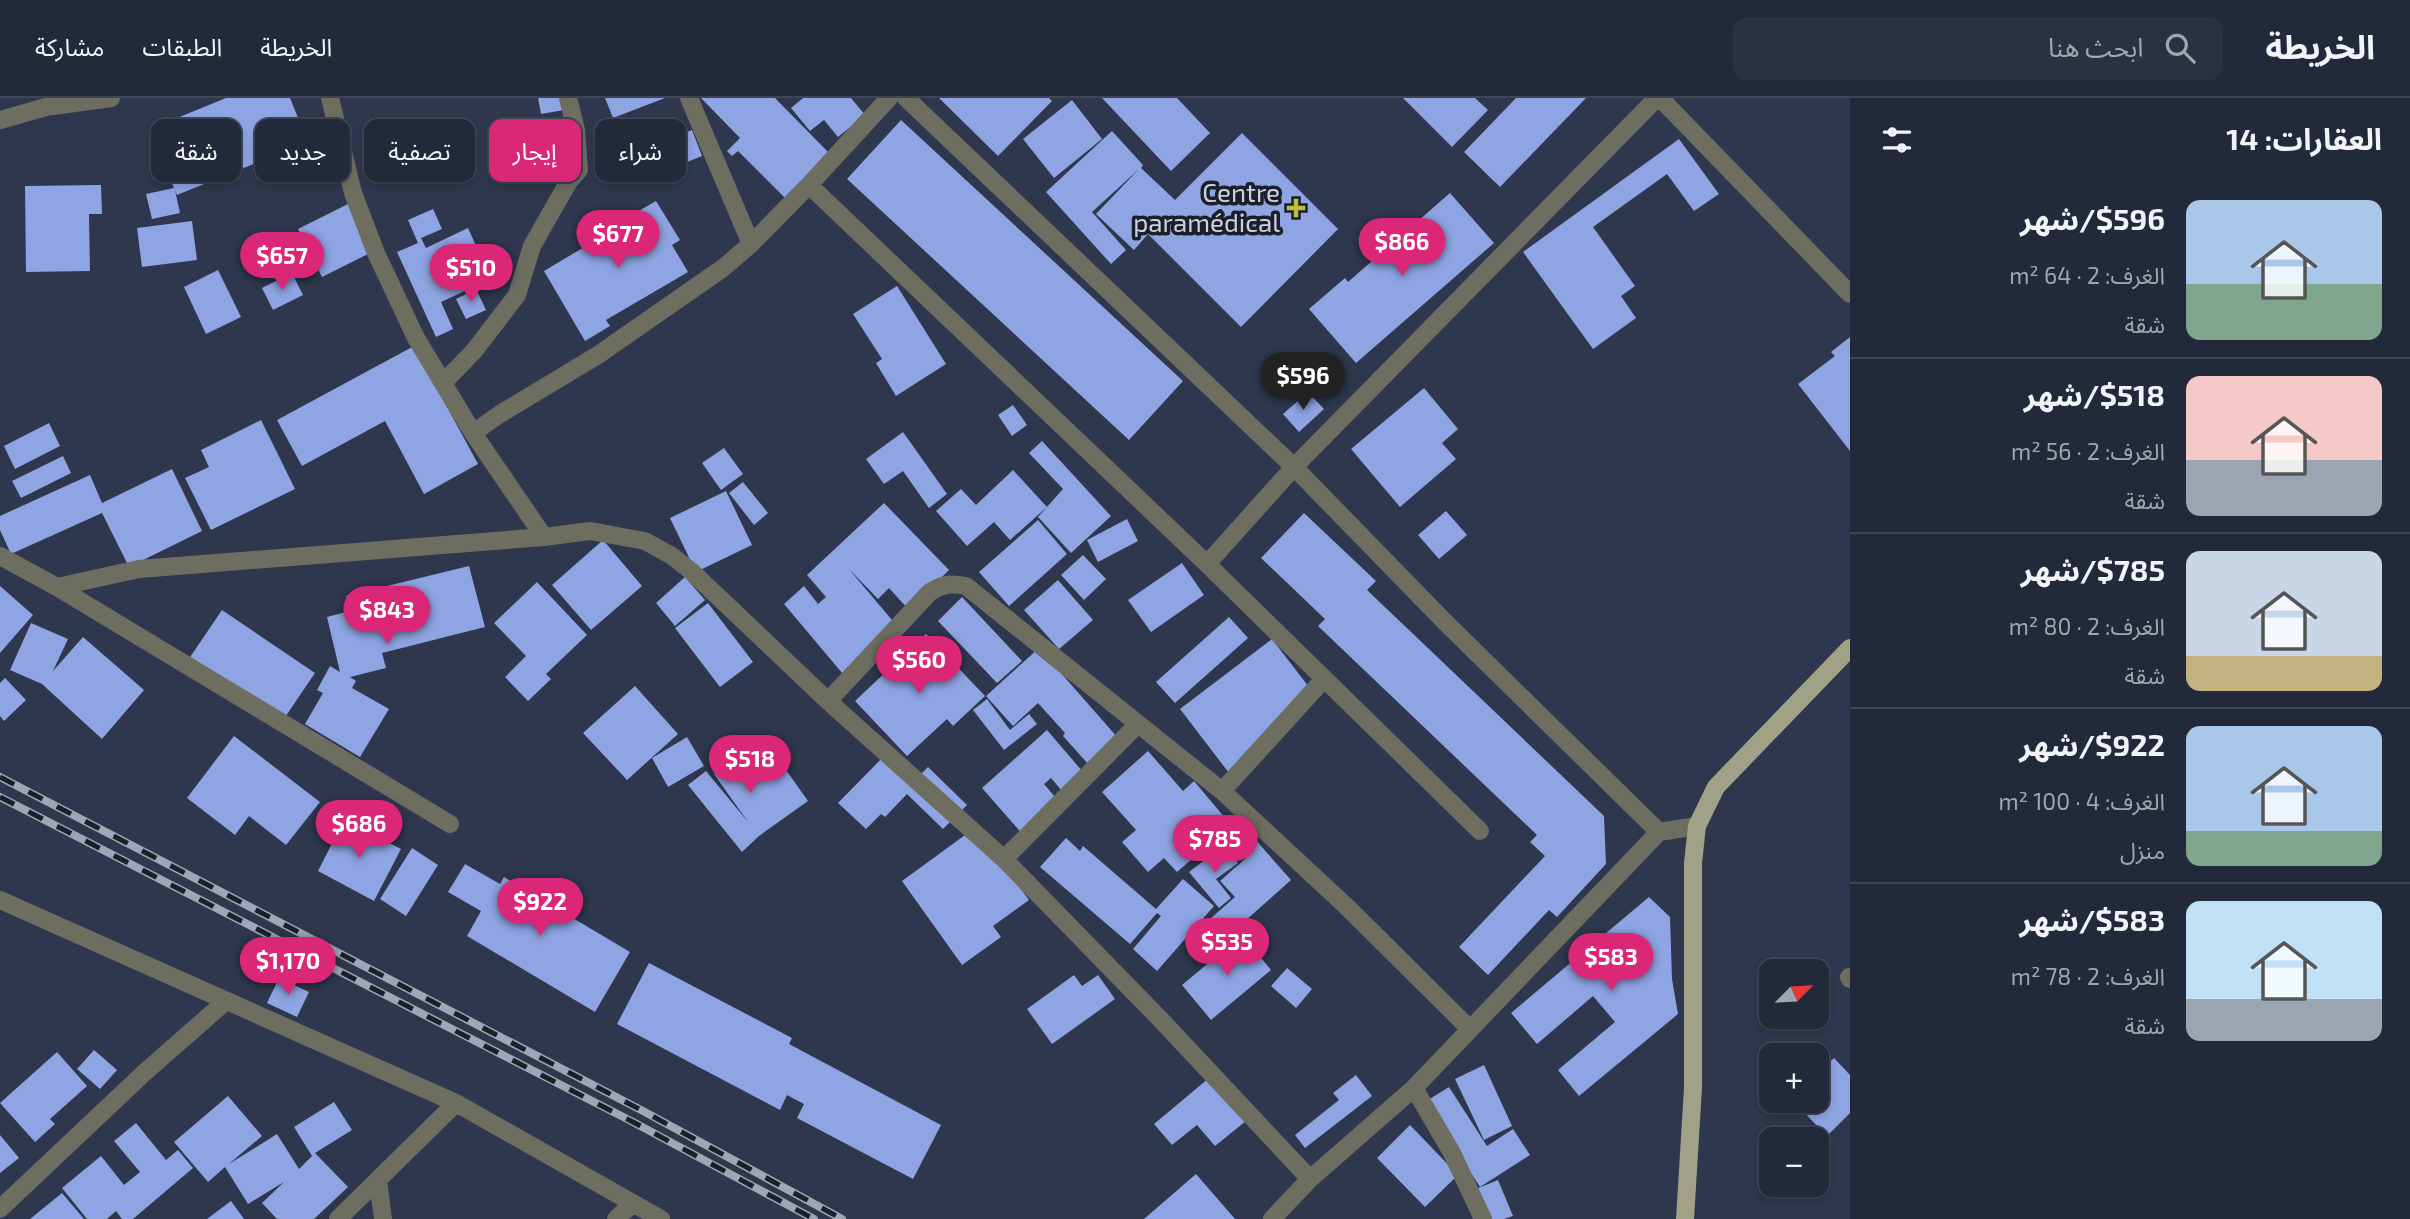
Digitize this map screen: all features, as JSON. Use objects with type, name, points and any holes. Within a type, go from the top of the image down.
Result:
[{"type":"main road","points":[[1685,1219],[1693,1088],[1693,863],[1697,826],[1716,787],[1850,648]]},
{"type":"street","points":[[0,120],[46,107],[111,98]]},
{"type":"street","points":[[330,98],[353,193],[376,253],[416,338],[473,433],[544,537]]},
{"type":"street","points":[[443,383],[474,351],[517,295],[531,246],[569,181],[579,170],[576,130],[568,98]]},
{"type":"street","points":[[689,98],[751,244]]},
{"type":"street","points":[[473,433],[499,414],[598,355],[723,268],[751,244],[809,185],[889,98]]},
{"type":"street","points":[[906,98],[1294,467],[1445,622],[1659,832]]},
{"type":"street","points":[[1207,564],[1294,467],[1658,98],[1850,294]]},
{"type":"street","points":[[809,185],[1207,564],[1480,831]]},
{"type":"street","points":[[57,587],[139,569],[544,537],[590,531],[645,541],[672,556],[691,571],[828,701],[1004,859],[1161,1020],[1310,1179]]},
{"type":"street","points":[[0,556],[57,587],[450,824]]},
{"type":"street","points":[[828,701],[930,592],[951,583],[966,586],[1222,792],[1346,906],[1470,1029]]},
{"type":"street","points":[[1222,792],[1324,679]]},
{"type":"street","points":[[1004,859],[1138,724]]},
{"type":"street","points":[[1272,1219],[1310,1179],[1414,1088],[1659,832],[1697,826]]},
{"type":"street","points":[[0,900],[456,1102],[661,1219]]},
{"type":"street","points":[[0,1209],[144,1073],[226,1001]]},
{"type":"street","points":[[1414,1088],[1452,1153],[1483,1219]]},
{"type":"street","points":[[338,1219],[456,1102]]},
{"type":"street","points":[[378,1180],[383,1219]]},
{"type":"street","points":[[616,1219],[632,1204]]},
{"type":"building","points":[[226,98],[290,98],[299,119],[255,119],[255,163],[241,169],[241,119],[175,119]]},
{"type":"building","points":[[538,98],[568,98],[570,109],[541,114]]},
{"type":"building","points":[[605,98],[665,98],[613,118]]},
{"type":"building","points":[[701,98],[775,98],[830,154],[785,198],[738,151],[732,156],[727,151],[740,138]]},
{"type":"building","points":[[803,98],[851,98],[865,115],[838,137],[824,120],[810,131],[791,108]]},
{"type":"building","points":[[939,98],[1049,98],[1052,101],[998,156]]},
{"type":"building","points":[[1102,98],[1177,98],[1210,133],[1171,171]]},
{"type":"building","points":[[1403,98],[1475,98],[1488,110],[1452,147]]},
{"type":"building","points":[[1516,98],[1586,98],[1500,187],[1464,152]]},
{"type":"building","points":[[1072,100],[1102,139],[1054,178],[1023,139]]},
{"type":"building","points":[[901,120],[1183,381],[1129,440],[847,179]]},
{"type":"building","points":[[692,130],[702,156],[686,162],[686,132]]},
{"type":"building","points":[[1112,131],[1143,165],[1141,168],[1175,200],[1242,133],[1338,229],[1241,327],[1148,234],[1134,250],[1096,214],[1138,170],[1092,212],[1126,250],[1111,264],[1046,192]]},
{"type":"building","points":[[1679,139],[1719,194],[1694,211],[1667,174],[1593,227],[1635,286],[1621,296],[1636,318],[1593,349],[1523,252]]},
{"type":"building","points":[[172,182],[209,182],[177,195],[175,190],[180,213],[152,219],[146,194],[174,188]]},
{"type":"building","points":[[101,185],[102,214],[89,214],[90,271],[26,272],[25,186]]},
{"type":"building","points":[[1450,193],[1494,243],[1356,363],[1309,309],[1345,278],[1348,282]]},
{"type":"building","points":[[656,201],[680,240],[672,245],[688,272],[606,320],[610,326],[585,341],[544,271],[596,240],[594,237]]},
{"type":"building","points":[[348,204],[372,252],[322,277],[298,229]]},
{"type":"building","points":[[433,209],[442,229],[421,238],[426,248],[468,228],[491,279],[441,302],[453,329],[436,337],[397,252],[418,243],[408,220]]},
{"type":"building","points":[[192,221],[197,260],[142,267],[137,228]]},
{"type":"building","points":[[218,270],[241,317],[206,334],[184,287]]},
{"type":"building","points":[[292,273],[303,295],[273,310],[262,288]]},
{"type":"building","points":[[897,286],[946,364],[896,396],[876,363],[882,359],[853,314]]},
{"type":"building","points":[[476,289],[486,310],[466,319],[456,299]]},
{"type":"building","points":[[1850,337],[1850,451],[1798,384],[1835,356],[1831,352]]},
{"type":"building","points":[[414,346],[478,464],[424,494],[385,421],[302,466],[277,420]]},
{"type":"building","points":[[1424,388],[1458,429],[1442,443],[1456,459],[1400,507],[1351,449]]},
{"type":"building","points":[[1308,392],[1324,409],[1299,432],[1283,414]]},
{"type":"building","points":[[1013,405],[1027,425],[1012,436],[998,415]]},
{"type":"building","points":[[261,420],[295,489],[211,530],[185,478],[209,467],[201,450]]},
{"type":"building","points":[[49,423],[60,446],[15,469],[4,446]]},
{"type":"building","points":[[903,432],[947,494],[929,508],[903,471],[884,484],[866,459]]},
{"type":"building","points":[[1042,441],[1111,516],[1071,553],[1038,517],[1063,489],[1029,453]]},
{"type":"building","points":[[724,448],[743,474],[721,490],[702,463]]},
{"type":"building","points":[[63,456],[71,473],[21,498],[12,481]]},
{"type":"building","points":[[172,469],[202,531],[129,567],[102,513],[11,554],[0,530],[0,516],[90,475],[102,503]]},
{"type":"building","points":[[1013,470],[1047,507],[1010,540],[994,522],[967,546],[936,511],[961,489],[976,505]]},
{"type":"building","points":[[743,482],[768,513],[754,525],[729,493]]},
{"type":"building","points":[[726,491],[752,545],[696,572],[670,518]]},
{"type":"building","points":[[884,503],[949,570],[909,610],[889,588],[878,599],[848,568],[903,633],[848,680],[784,604],[804,586],[818,604],[826,597],[807,575]]},
{"type":"building","points":[[1446,511],[1467,535],[1439,559],[1418,535]]},
{"type":"building","points":[[1304,513],[1376,581],[1367,590],[1604,816],[1606,864],[1557,917],[1549,910],[1488,975],[1459,947],[1545,856],[1530,842],[1537,835],[1318,626],[1325,619],[1261,558]]},
{"type":"building","points":[[1127,519],[1138,541],[1098,562],[1087,540]]},
{"type":"building","points":[[1038,520],[1067,554],[1009,606],[979,572]]},
{"type":"building","points":[[603,540],[642,586],[591,630],[552,585]]},
{"type":"building","points":[[1083,555],[1106,579],[1084,600],[1061,575]]},
{"type":"building","points":[[1182,563],[1204,595],[1151,632],[1128,600]]},
{"type":"building","points":[[469,566],[485,627],[382,653],[386,668],[350,677],[356,681],[352,688],[389,709],[360,757],[305,724],[323,693],[317,690],[330,666],[340,672],[327,617],[350,611],[346,596]]},
{"type":"building","points":[[685,577],[705,600],[675,626],[656,603]]},
{"type":"building","points":[[1058,580],[1093,620],[1059,649],[1024,610]]},
{"type":"building","points":[[537,582],[587,635],[546,674],[551,679],[528,701],[505,677],[526,656],[494,623]]},
{"type":"building","points":[[0,586],[33,615],[0,653]]},
{"type":"building","points":[[962,597],[1022,661],[997,683],[938,621]]},
{"type":"building","points":[[708,603],[753,662],[720,687],[675,628]]},
{"type":"building","points":[[222,610],[315,673],[277,729],[184,666]]},
{"type":"building","points":[[1229,617],[1248,638],[1175,703],[1156,682]]},
{"type":"building","points":[[31,623],[68,639],[53,671],[83,637],[144,690],[102,739],[42,684],[10,670]]},
{"type":"building","points":[[926,634],[985,696],[953,726],[947,719],[907,756],[855,701]]},
{"type":"building","points":[[1272,639],[1315,695],[1229,773],[1180,709]]},
{"type":"building","points":[[1039,648],[1118,738],[1089,765],[1038,703],[1013,726],[986,696]]},
{"type":"building","points":[[5,678],[26,700],[4,721],[0,716],[0,683]]},
{"type":"building","points":[[635,686],[678,734],[627,780],[583,733]]},
{"type":"building","points":[[987,699],[1010,730],[1029,714],[1037,724],[1004,750],[973,710]]},
{"type":"building","points":[[1047,730],[1083,772],[1062,791],[1051,778],[1044,784],[1061,804],[1025,837],[982,788]]},
{"type":"building","points":[[234,736],[320,802],[286,845],[249,816],[235,835],[187,798]]},
{"type":"building","points":[[687,737],[704,766],[668,787],[652,758]]},
{"type":"building","points":[[764,739],[808,801],[759,836],[742,852],[688,785],[706,771],[748,822],[714,774]]},
{"type":"building","points":[[1148,751],[1183,791],[1194,781],[1231,825],[1177,872],[1164,858],[1148,872],[1122,842],[1136,830],[1102,792]]},
{"type":"building","points":[[887,753],[915,780],[928,767],[967,805],[943,829],[907,794],[885,817],[881,814],[866,829],[838,803]]},
{"type":"building","points":[[344,820],[401,849],[374,901],[318,871]]},
{"type":"building","points":[[1239,821],[1291,880],[1227,937],[1210,919],[1235,897],[1220,881],[1246,858],[1225,834]]},
{"type":"building","points":[[976,827],[1029,900],[993,926],[1001,937],[962,965],[902,881]]},
{"type":"building","points":[[1066,838],[1080,851],[1083,846],[1156,909],[1183,879],[1214,906],[1157,971],[1133,949],[1161,916],[1157,913],[1130,944],[1040,867]]},
{"type":"building","points":[[1224,845],[1238,863],[1216,879],[1231,898],[1219,908],[1189,872]]},
{"type":"building","points":[[412,848],[438,865],[406,916],[380,899]]},
{"type":"building","points":[[465,864],[500,884],[504,877],[630,952],[595,1012],[467,936],[481,911],[448,892]]},
{"type":"building","points":[[1649,897],[1670,917],[1672,979],[1678,1014],[1579,1096],[1558,1070],[1615,1022],[1593,996],[1537,1044],[1511,1013]]},
{"type":"building","points":[[1242,935],[1271,970],[1211,1020],[1182,985]]},
{"type":"building","points":[[649,963],[792,1038],[789,1044],[941,1125],[913,1179],[797,1118],[804,1104],[787,1095],[780,1110],[617,1024]]},
{"type":"building","points":[[1287,968],[1312,989],[1296,1008],[1271,986]]},
{"type":"building","points":[[1074,975],[1082,986],[1098,975],[1115,999],[1052,1044],[1027,1009]]},
{"type":"building","points":[[279,978],[309,992],[297,1017],[267,1003]]},
{"type":"building","points":[[94,1050],[117,1070],[100,1089],[77,1069]]},
{"type":"building","points":[[57,1052],[87,1086],[50,1119],[55,1124],[35,1142],[0,1103]]},
{"type":"building","points":[[1834,1058],[1850,1075],[1850,1113],[1829,1134],[1829,1127],[1818,1127],[1805,1113],[1829,1113],[1829,1063]]},
{"type":"building","points":[[1484,1065],[1512,1126],[1484,1140],[1455,1079]]},
{"type":"building","points":[[1215,1073],[1251,1117],[1215,1146],[1197,1125],[1172,1145],[1154,1124]]},
{"type":"building","points":[[1356,1075],[1372,1096],[1305,1148],[1295,1135],[1339,1100],[1333,1093]]},
{"type":"building","points":[[1449,1087],[1487,1146],[1513,1129],[1530,1155],[1480,1187],[1425,1102]]},
{"type":"building","points":[[228,1096],[262,1136],[229,1164],[277,1134],[299,1169],[312,1156],[294,1127],[334,1102],[352,1130],[315,1153],[348,1187],[314,1219],[277,1219],[262,1203],[284,1182],[248,1204],[225,1167],[208,1182],[174,1142]]},
{"type":"building","points":[[136,1123],[166,1160],[178,1150],[193,1168],[133,1219],[122,1219],[116,1211],[107,1219],[87,1219],[62,1188],[101,1156],[124,1185],[140,1172],[114,1141]]},
{"type":"building","points":[[1410,1125],[1458,1175],[1425,1207],[1377,1158]]},
{"type":"building","points":[[0,1135],[19,1158],[0,1173]]},
{"type":"building","points":[[1196,1174],[1235,1219],[1144,1219]]},
{"type":"building","points":[[1498,1180],[1513,1216],[1489,1219],[1476,1189]]},
{"type":"building","points":[[62,1193],[84,1219],[30,1219]]},
{"type":"building","points":[[231,1201],[244,1219],[207,1219]]},
{"type":"railway","points":[[0,777],[643,1111],[842,1219]]},
{"type":"railway","points":[[0,797],[633,1122],[814,1219]]},
{"type":"place","name":"Centre paramédical","points":[[1296,208]]}]
